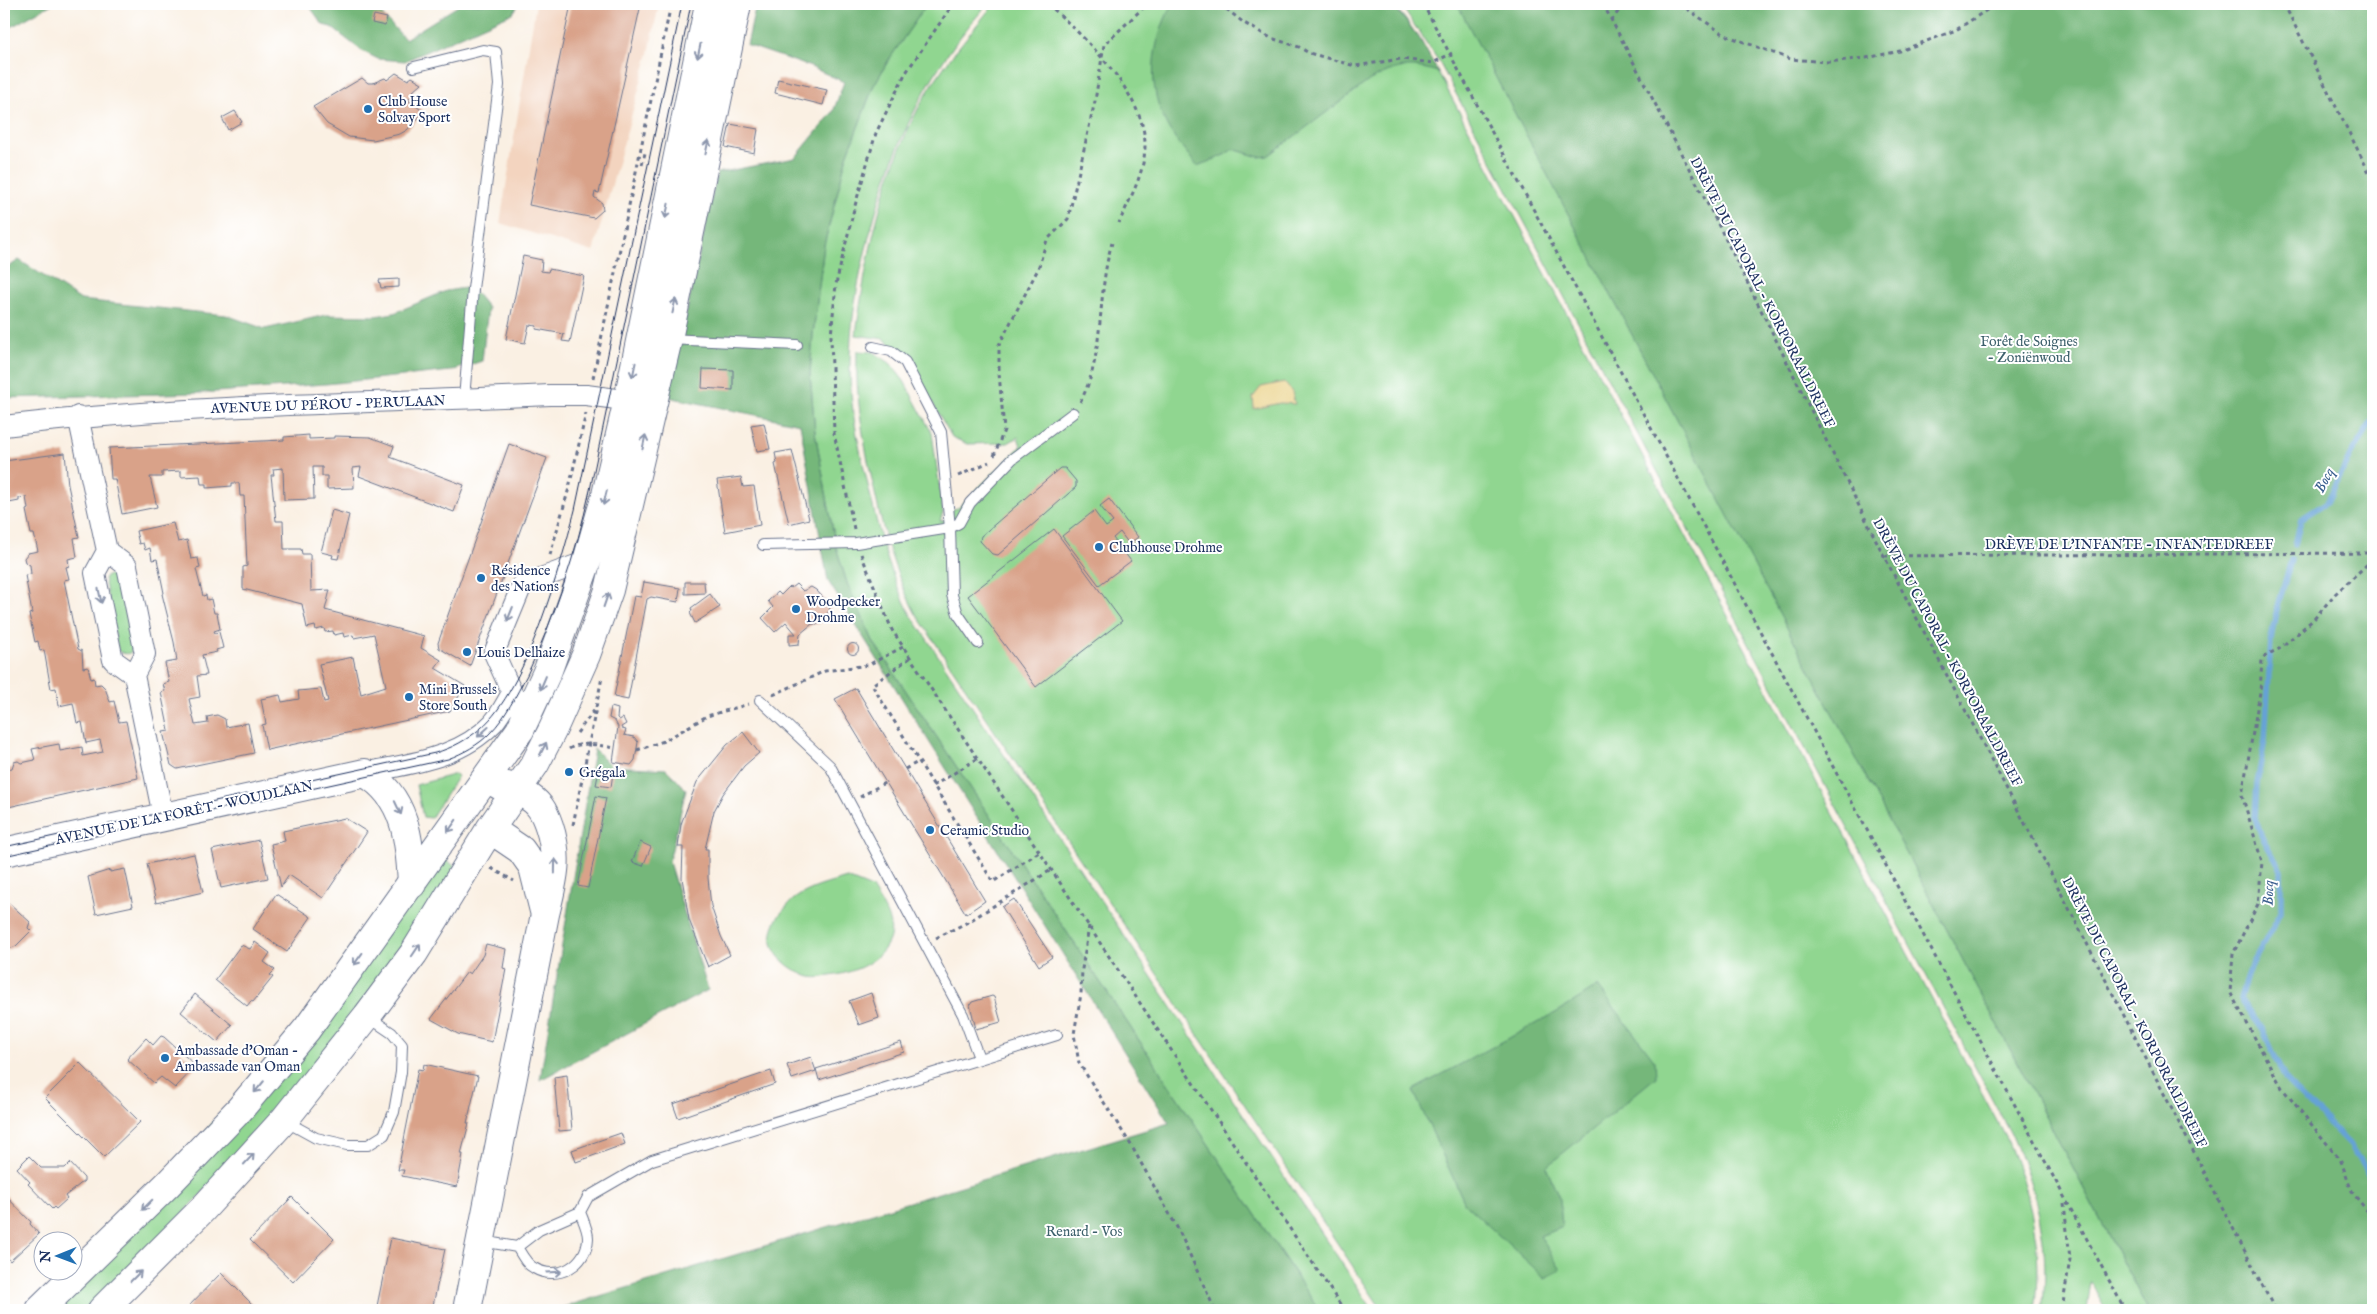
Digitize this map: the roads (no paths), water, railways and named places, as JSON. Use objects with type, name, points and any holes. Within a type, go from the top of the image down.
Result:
[{"type":"main road","points":[[102,1310],[202,1210],[284,1120],[367,1016],[414,953],[490,829],[539,756],[553,729],[586,655],[606,599],[710,4]]},
{"type":"main road","points":[[39,1310],[147,1205],[240,1109],[307,1029],[514,740],[526,718],[548,670],[587,561],[606,495],[640,402],[668,339],[737,4]]},
{"type":"main road","points":[[365,773],[386,790],[399,807],[411,856],[412,884]]},
{"type":"main road","name":"AVENUE DE LA FORÊT - WOUDLAAN","points":[[4,852],[365,773]]},
{"type":"main road","points":[[467,1310],[545,914],[555,874],[555,845],[541,808],[535,800],[505,784],[480,786]]},
{"type":"main road","points":[[480,786],[490,829],[521,850],[533,867],[545,914]]},
{"type":"street","name":"AVENUE DU PÉROU - PERULAAN","points":[[4,426],[78,416],[327,403],[550,395],[589,396],[640,402]]},
{"type":"street","points":[[78,416],[107,551],[95,573],[113,660],[134,675]]},
{"type":"street","points":[[107,551],[127,566],[145,654],[134,675],[163,816]]},
{"type":"street","points":[[526,718],[512,694],[494,653],[522,585],[587,561]]},
{"type":"street","name":"AVENUE DE LA FORÊT - WOUDLAAN","points":[[365,773],[457,750],[474,740],[493,723],[512,694]]},
{"type":"lane","points":[[414,67],[483,50],[496,52],[499,84],[473,289],[464,399]]},
{"type":"lane","points":[[668,339],[797,346]]},
{"type":"lane","points":[[873,348],[891,351],[905,362],[941,432],[950,528],[952,595],[958,614],[978,643]]},
{"type":"lane","points":[[763,545],[856,543],[950,528],[959,523],[970,503],[1012,459],[1073,413]]},
{"type":"lane","points":[[760,700],[830,766],[963,1015],[979,1058]]},
{"type":"lane","points":[[284,1120],[316,1138],[347,1145],[368,1145],[384,1135],[394,1112],[401,1072],[402,1045],[392,1034],[367,1016]]},
{"type":"lane","points":[[481,1241],[518,1247],[539,1230],[580,1212],[588,1197],[652,1160],[1057,1035]]},
{"type":"lane","points":[[518,1247],[524,1258],[533,1268],[545,1273],[556,1274],[566,1271],[574,1266],[586,1246],[588,1237],[580,1212]]},
{"type":"waterway","name":"Bocq","points":[[2295,545],[2301,519],[2327,502],[2351,454],[2373,420]]},
{"type":"waterway","name":"Bocq","points":[[2291,560],[2275,617],[2271,639],[2265,740],[2257,784],[2255,818],[2261,835],[2281,870],[2281,912],[2248,972],[2240,999],[2263,1030],[2285,1079],[2349,1145],[2373,1181]]},
{"type":"tram line","points":[[4,847],[435,753],[453,746],[470,736],[481,728],[497,710],[513,686],[527,657],[551,594],[575,510],[682,4]]},
{"type":"tram line","points":[[4,856],[448,759],[476,745],[496,727],[515,698],[537,653],[556,607],[578,538],[590,490],[691,4]]},
{"type":"place","name":"Club House Solvay Sport","points":[[368,109]]},
{"type":"place","name":"Clubhouse Drohme","points":[[1099,547]]},
{"type":"place","name":"Résidence des Nations","points":[[481,578]]},
{"type":"place","name":"Woodpecker Drohme","points":[[796,609]]},
{"type":"place","name":"Louis Delhaize","points":[[467,652]]},
{"type":"place","name":"Mini Brussels Store South","points":[[409,697]]},
{"type":"place","name":"Grégala","points":[[569,772]]},
{"type":"place","name":"Ceramic Studio","points":[[930,830]]},
{"type":"place","name":"Ambassade d'Oman - Ambassade van Oman","points":[[165,1058]]},
{"type":"park label","name":"Forêt de Soignes - Zoniënwoud","points":[[2029,350]]},
{"type":"park label","name":"Renard - Vos","points":[[1084,1231]]}]
